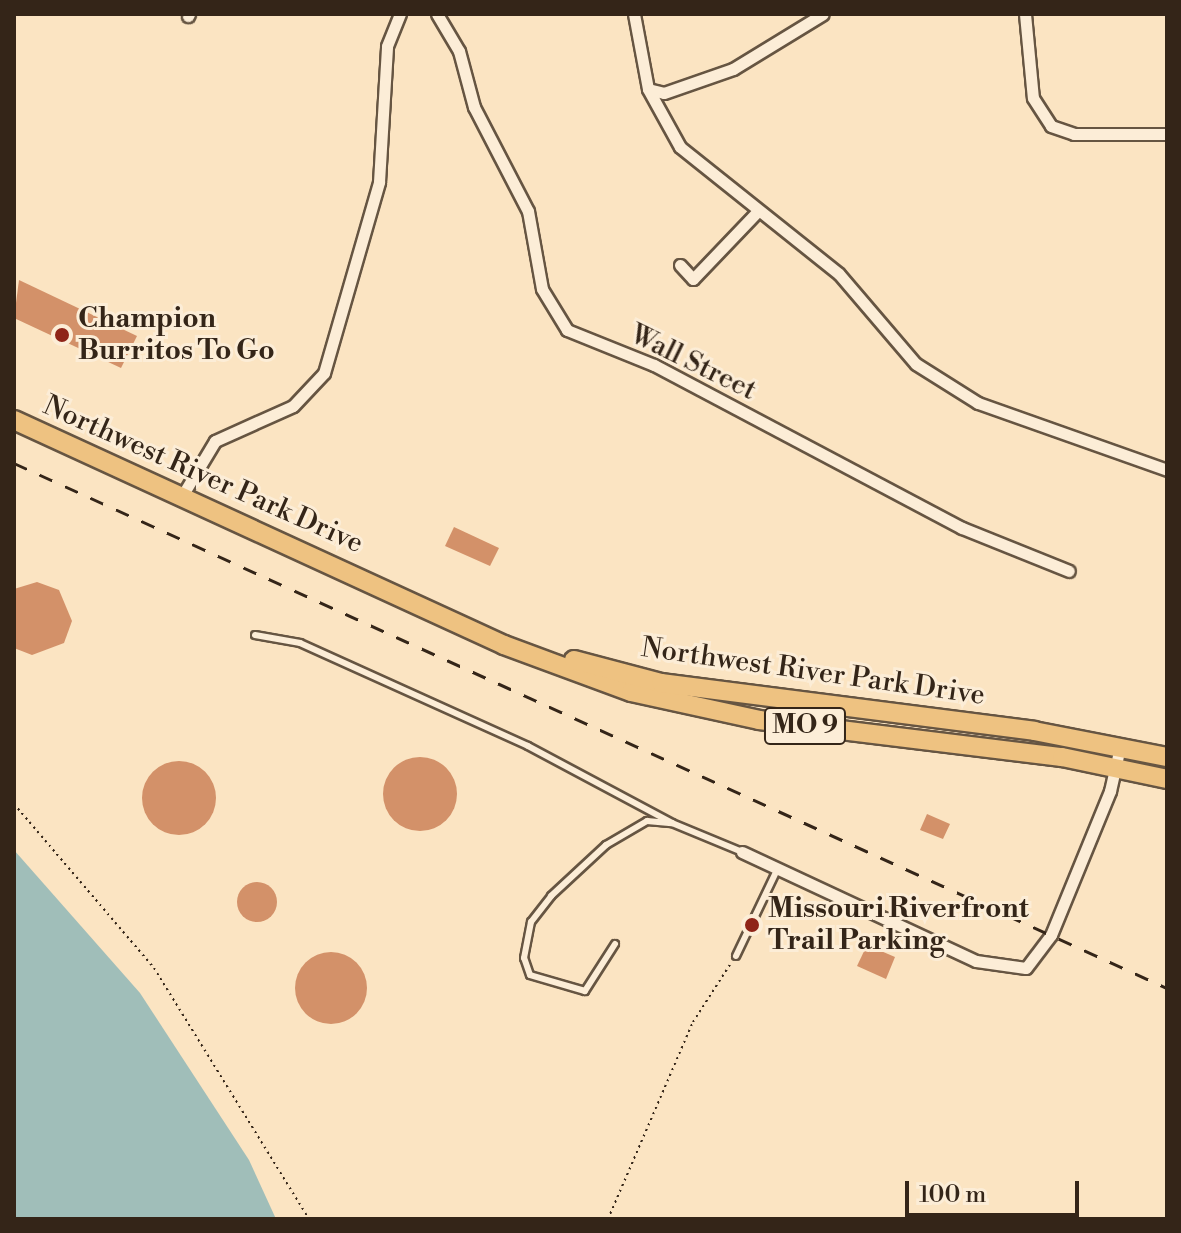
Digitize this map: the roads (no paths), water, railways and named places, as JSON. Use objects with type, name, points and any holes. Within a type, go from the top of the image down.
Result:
[{"type":"main road","name":"Northwest River Park Drive","points":[[14,420],[578,674],[695,708],[1116,767],[1167,779]]},
{"type":"main road","name":"Northwest River Park Drive","points":[[456,621],[661,683],[1120,747],[1167,757]]},
{"type":"street","points":[[182,496],[215,441],[293,406],[324,373],[379,182],[387,46],[400,14]]},
{"type":"street","name":"Wall Street","points":[[437,14],[459,51],[474,107],[528,211],[542,289],[567,330],[654,365],[950,523],[1069,571]]},
{"type":"street","points":[[634,14],[648,89],[695,163],[839,274],[916,364],[952,390],[1167,470]]},
{"type":"street","points":[[648,89],[664,93],[733,69],[823,14]]},
{"type":"street","points":[[1025,14],[1033,98],[1044,120],[1074,134],[1167,134]]},
{"type":"street","points":[[680,265],[693,279],[757,212]]},
{"type":"street","points":[[742,852],[976,961],[1026,968],[1051,935],[1116,767],[1120,747]]},
{"type":"lane","points":[[255,635],[300,643],[528,746],[672,823],[742,852]]},
{"type":"lane","points":[[615,944],[585,991],[530,975],[524,958],[531,922],[588,861],[647,821],[672,823]]},
{"type":"lane","points":[[736,956],[777,870]]},
{"type":"water","points":[[14,850],[140,993],[249,1160],[276,1219],[14,1219]]},
{"type":"railway","points":[[14,463],[1167,988]]},
{"type":"place","name":"Champion Burritos To Go","points":[[62,335]]},
{"type":"place","name":"Missouri Riverfront Trail Parking","points":[[752,925]]}]
